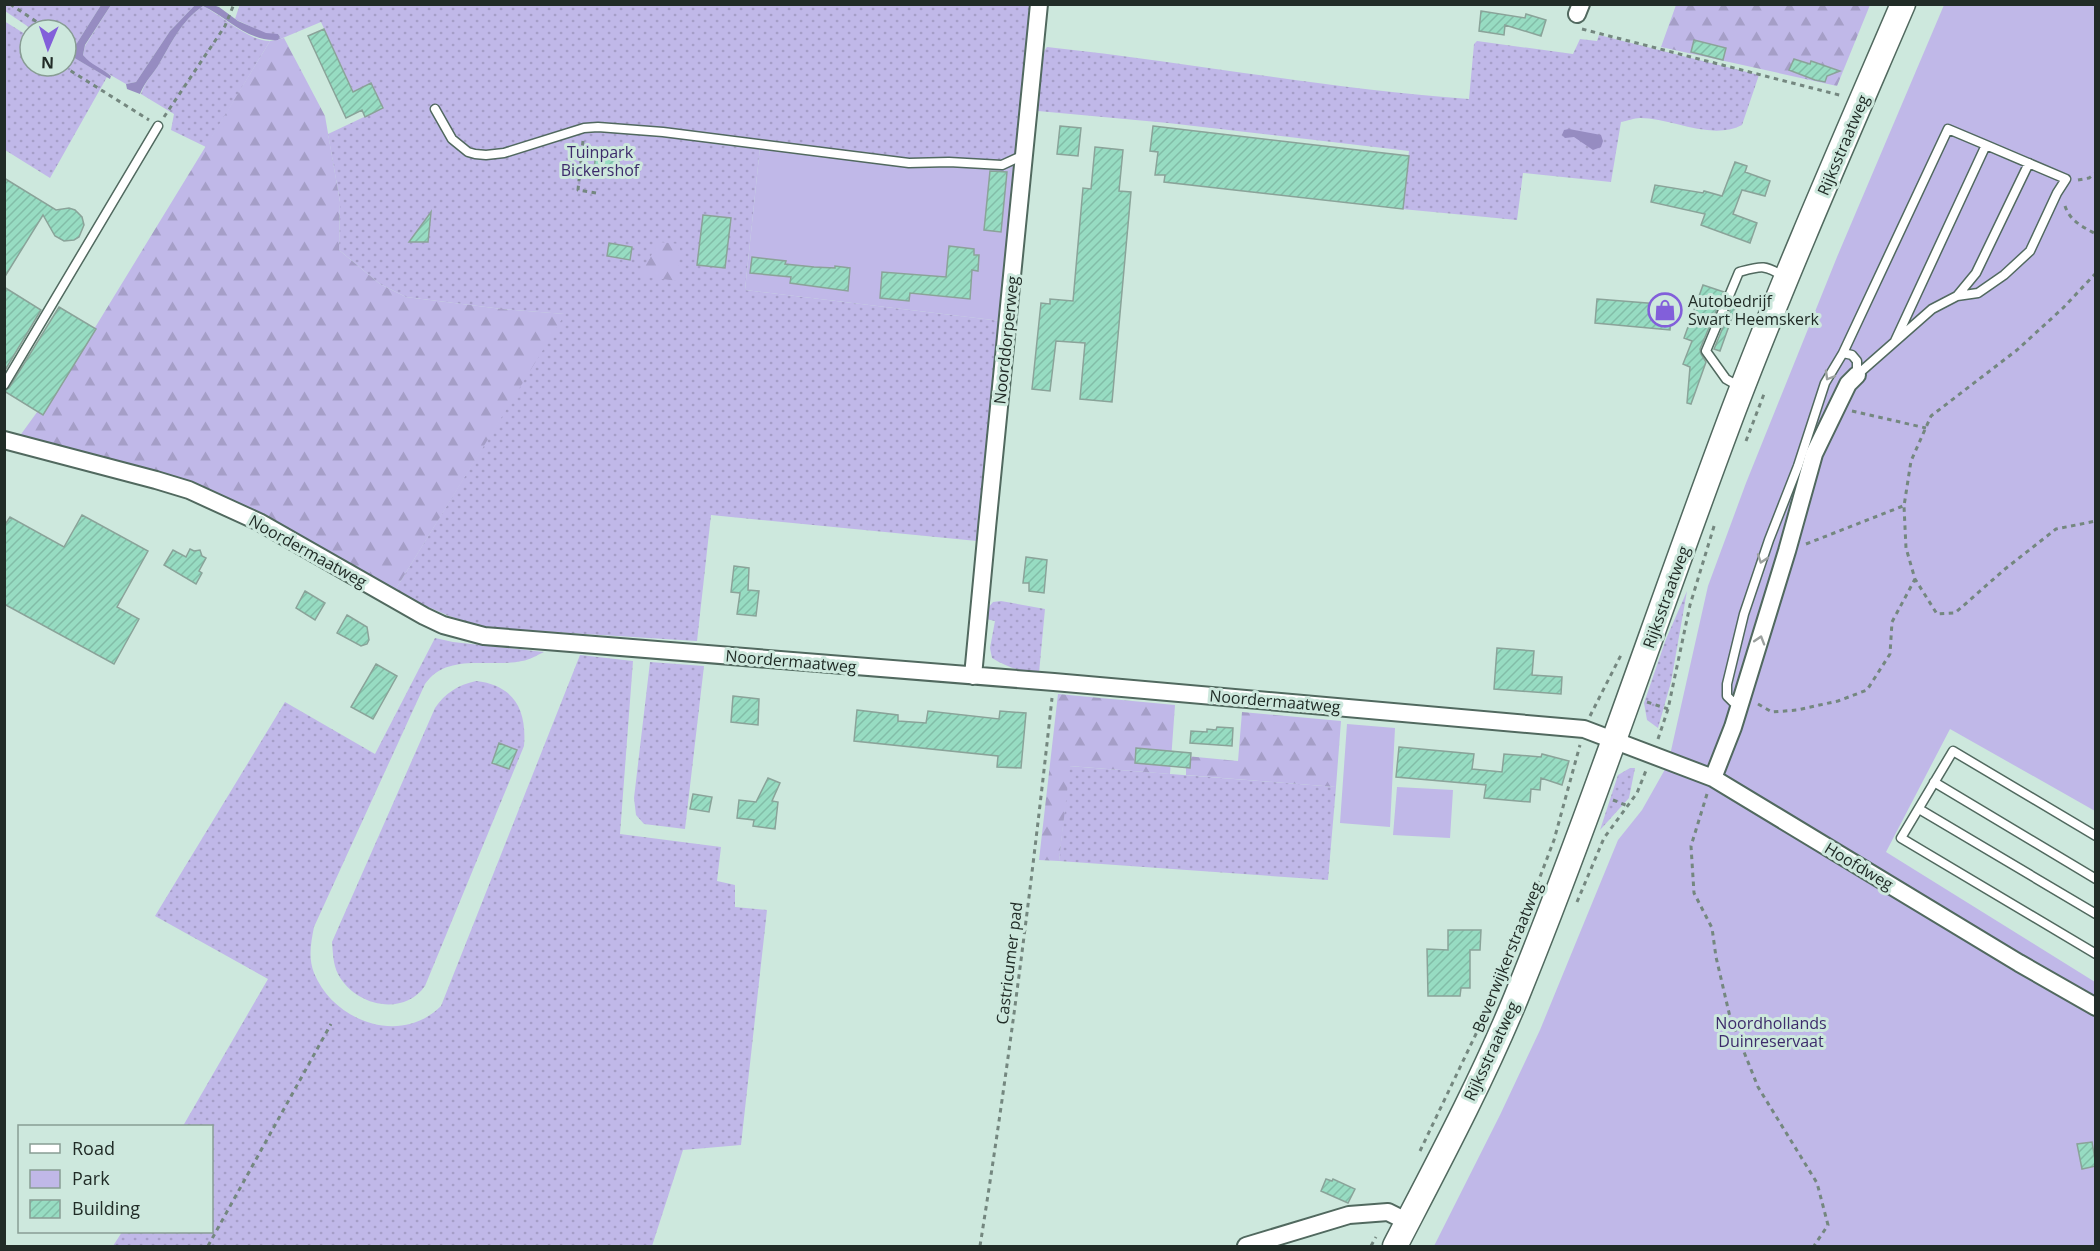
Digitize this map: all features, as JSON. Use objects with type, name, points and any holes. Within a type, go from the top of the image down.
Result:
[{"type":"main road","name":"Rijksstraatweg","points":[[1408,1222],[1498,1038],[1515,998],[1754,389],[1786,279],[1903,4]]},
{"type":"main road","points":[[1395,1246],[1408,1222]]},
{"type":"street","name":"Noorddorperweg","points":[[973,676],[1039,4]]},
{"type":"street","points":[[1713,778],[1733,727],[1814,454],[1848,384],[1857,375]]},
{"type":"street","name":"Noordermaatweg","points":[[4,441],[189,490],[269,527],[424,616],[463,632],[484,636],[1054,682],[1584,729],[1615,740]]},
{"type":"street","name":"Hoofdweg","points":[[1615,740],[1713,778],[2096,1007]]},
{"type":"street","points":[[1246,1246],[1349,1215],[1388,1212],[1408,1222]]},
{"type":"lane","points":[[435,109],[452,139],[468,152],[486,155],[504,153],[598,126],[909,163],[949,162],[1002,165],[1026,154]]},
{"type":"lane","points":[[4,385],[158,126]]},
{"type":"lane","points":[[1742,696],[1733,702],[1727,696],[1744,614],[1769,540],[1798,466],[1825,383],[1843,353],[1948,129],[2066,179],[2030,251],[2004,275],[1978,293],[1957,296],[1932,309],[1857,375]]},
{"type":"lane","points":[[1895,342],[1986,145]]},
{"type":"lane","points":[[1957,296],[1976,273],[2029,163]]},
{"type":"lane","points":[[1754,389],[1726,380],[1706,351],[1739,272],[1756,267],[1770,268],[1786,279]]},
{"type":"lane","points":[[1843,353],[1852,355],[1857,361],[1857,375]]},
{"type":"lane","points":[[2096,836],[1953,751],[1901,838],[2096,954]]},
{"type":"lane","points":[[1934,783],[2096,879]]},
{"type":"lane","points":[[1919,809],[2096,914]]},
{"type":"path","points":[[10,4],[31,18]]},
{"type":"path","points":[[78,75],[158,126],[225,26],[234,4]]},
{"type":"path","points":[[1579,9],[1576,28],[1862,101]]},
{"type":"path","points":[[586,128],[578,190],[596,193]]},
{"type":"path","points":[[2096,173],[2089,178],[2066,179],[2063,199],[2068,215],[2075,222],[2096,234]]},
{"type":"path","points":[[2096,273],[2063,308],[2017,350],[1931,416],[1911,461],[1904,506],[1906,548],[1915,579],[1937,614],[1954,613],[2056,529],[2096,521]]},
{"type":"path","points":[[1743,447],[1754,389]]},
{"type":"path","points":[[1837,407],[1926,428]]},
{"type":"path","points":[[1787,551],[1904,506]]},
{"type":"path","name":"Rijksstraatweg","points":[[1628,806],[1637,794],[1668,709],[1690,605],[1717,518]]},
{"type":"path","points":[[1742,696],[1772,712],[1797,710],[1838,701],[1866,690],[1890,654],[1892,622],[1915,579]]},
{"type":"path","name":"Castricumer pad","points":[[980,1246],[1016,1004],[1054,682]]},
{"type":"path","points":[[1584,729],[1608,682]]},
{"type":"path","name":"Beverwijkerstraatweg","points":[[1521,927],[1554,840],[1584,729]]},
{"type":"path","points":[[1713,778],[1691,846],[1694,893],[1712,928],[1730,1017],[1758,1087],[1817,1183],[1828,1225],[1814,1246]]},
{"type":"path","name":"Beverwijkerstraatweg","points":[[1417,1157],[1491,1003]]},
{"type":"path","points":[[208,1246],[331,1024]]},
{"type":"green space","name":"Tuinpark Bickershof","points":[[240,4],[1032,5],[1014,170],[760,147],[745,290],[1001,321],[977,541],[711,515],[697,641],[487,628],[449,616],[394,592],[564,314],[406,297],[380,284],[339,250],[340,202],[328,134],[383,108],[354,93],[321,22],[278,40],[280,37],[278,34],[266,34],[235,19]]},
{"type":"green space","points":[[5,5],[101,5],[78,41],[78,18],[18,18],[18,20],[5,11]]},
{"type":"green space","points":[[111,5],[195,5],[170,31],[136,82],[126,84],[88,62],[83,55],[85,46]]},
{"type":"green space","points":[[1676,5],[1870,5],[1837,86],[1661,47]]},
{"type":"green space","name":"Noordhollands Duinreservaat","points":[[1944,5],[2095,5],[2095,811],[1950,729],[1886,852],[2095,982],[2095,1246],[1434,1246],[1540,1030],[1618,840],[1642,810],[1668,764],[1708,586],[1746,483],[1837,257]]},
{"type":"green space","points":[[203,6],[244,33],[270,41],[206,147],[171,130],[174,114],[141,94],[177,33]]},
{"type":"green space","points":[[4,21],[18,30],[18,78],[78,78],[78,60],[107,77],[50,178],[5,150]]},
{"type":"green space","points":[[1599,35],[1759,75],[1742,125],[1717,131],[1652,119],[1638,118],[1621,122],[1611,182],[1523,173],[1517,220],[1402,209],[1409,151],[1168,123],[1038,111],[1040,57],[1047,47],[1363,89],[1469,99],[1474,44],[1477,41],[1573,54],[1580,39],[1597,41]]},
{"type":"green space","points":[[284,38],[325,116],[340,202],[339,250],[380,284],[406,297],[565,314],[394,592],[281,526],[19,437],[77,357],[270,41]]},
{"type":"green space","points":[[760,147],[1014,170],[1001,321],[745,290]]},
{"type":"green space","points":[[659,242],[680,244],[678,281],[639,276]]},
{"type":"green space","points":[[1687,591],[1671,682],[1658,728],[1647,720],[1644,703],[1666,639]]},
{"type":"green space","points":[[1001,601],[1045,609],[1039,673],[1026,672],[992,658],[990,648],[995,621],[986,619],[988,608],[993,602]]},
{"type":"green space","points":[[435,638],[544,652],[522,661],[469,663],[445,668],[434,674],[425,684],[314,927],[311,962],[314,973],[324,990],[337,1004],[352,1016],[370,1023],[389,1026],[407,1025],[425,1018],[441,1006],[580,655],[633,661],[620,834],[721,847],[717,881],[735,885],[735,907],[767,910],[741,1145],[683,1150],[652,1246],[113,1246],[121,1233],[213,1233],[213,1125],[184,1125],[268,979],[155,916],[285,702],[375,754]]},
{"type":"green space","points":[[650,662],[704,666],[685,829],[644,824],[636,815],[634,798]]},
{"type":"green space","points":[[476,681],[500,688],[515,702],[523,721],[524,746],[425,986],[416,996],[405,1002],[380,1004],[367,1000],[356,994],[338,974],[332,942],[435,708],[452,690]]},
{"type":"green space","points":[[1058,694],[1175,705],[1170,774],[1070,766],[1059,861],[1039,860]]},
{"type":"green space","points":[[1242,712],[1341,721],[1336,787],[1186,775],[1186,756],[1238,761]]},
{"type":"green space","points":[[1347,724],[1395,728],[1390,827],[1340,823]]},
{"type":"green space","points":[[1069,766],[1336,787],[1328,880],[1059,861]]},
{"type":"green space","points":[[1630,768],[1635,768],[1629,798],[1600,830],[1618,775]]},
{"type":"green space","points":[[1397,787],[1453,790],[1450,838],[1393,835]]},
{"type":"shaded area","points":[[101,5],[111,5],[85,45],[83,55],[111,76],[110,79],[78,60],[78,41]]},
{"type":"shaded area","points":[[195,5],[219,7],[238,21],[266,33],[278,34],[280,37],[278,40],[267,40],[257,37],[203,6],[195,12],[172,41],[140,94],[127,89],[126,84],[136,82],[170,31]]},
{"type":"shaded area","points":[[1564,130],[1601,135],[1603,141],[1601,147],[1593,150],[1574,137],[1565,138],[1562,135]]},
{"type":"building","points":[[1481,11],[1525,18],[1526,14],[1546,20],[1541,36],[1505,25],[1504,35],[1479,31]]},
{"type":"building","points":[[324,29],[353,92],[371,83],[383,108],[365,117],[362,110],[346,118],[308,36]]},
{"type":"building","points":[[1694,40],[1726,48],[1723,60],[1691,52]]},
{"type":"building","points":[[1794,59],[1810,64],[1811,61],[1840,71],[1827,76],[1825,82],[1815,80],[1789,70]]},
{"type":"building","points":[[1060,126],[1081,128],[1078,156],[1057,154]]},
{"type":"building","points":[[1153,126],[1409,156],[1403,209],[1164,182],[1165,175],[1155,175],[1158,152],[1150,151]]},
{"type":"building","points":[[1095,147],[1123,150],[1119,191],[1131,192],[1112,402],[1080,399],[1085,343],[1056,341],[1050,391],[1032,389],[1041,303],[1050,304],[1050,299],[1073,301],[1083,188],[1091,189]]},
{"type":"building","points":[[596,151],[620,153],[617,172],[594,170]]},
{"type":"building","points":[[1735,162],[1747,166],[1745,172],[1770,181],[1765,196],[1742,190],[1733,214],[1757,223],[1750,243],[1701,225],[1705,214],[1651,202],[1655,185],[1703,193],[1704,191],[1722,196]]},
{"type":"building","points":[[990,171],[1007,172],[1001,232],[984,230]]},
{"type":"building","points":[[4,178],[56,210],[69,208],[75,210],[82,217],[84,225],[79,237],[64,241],[55,236],[43,215],[4,278]]},
{"type":"building","points":[[431,212],[428,242],[409,242]]},
{"type":"building","points":[[703,215],[731,218],[725,268],[697,265]]},
{"type":"building","points":[[609,243],[632,247],[630,260],[607,256]]},
{"type":"building","points":[[949,246],[974,249],[974,255],[979,255],[978,271],[972,270],[970,299],[910,293],[909,301],[880,298],[882,272],[946,277]]},
{"type":"building","points":[[752,257],[786,261],[785,264],[850,268],[848,291],[790,283],[791,277],[750,273]]},
{"type":"building","points":[[1703,285],[1724,292],[1700,349],[1706,362],[1691,404],[1687,403],[1690,367],[1683,364],[1692,341],[1684,338]]},
{"type":"building","points":[[4,287],[41,310],[4,372]]},
{"type":"building","points":[[1736,296],[1739,298],[1720,351],[1714,349]]},
{"type":"building","points":[[1597,299],[1672,305],[1670,330],[1595,323]]},
{"type":"building","points":[[59,307],[96,329],[43,415],[4,391],[9,388]]},
{"type":"building","points":[[82,515],[148,551],[117,607],[139,619],[114,664],[4,604],[4,526],[10,517],[64,547]]},
{"type":"building","points":[[190,549],[200,550],[202,556],[206,558],[199,571],[202,573],[196,584],[164,565],[173,550],[186,557]]},
{"type":"building","points":[[1026,557],[1047,560],[1044,593],[1029,591],[1029,583],[1023,583]]},
{"type":"building","points":[[734,566],[749,568],[748,590],[759,591],[756,616],[737,614],[740,593],[731,592]]},
{"type":"building","points":[[305,591],[325,603],[315,620],[296,608]]},
{"type":"building","points":[[347,615],[367,627],[369,640],[367,644],[361,646],[337,633]]},
{"type":"building","points":[[1497,648],[1534,651],[1532,675],[1562,677],[1561,694],[1494,689]]},
{"type":"building","points":[[376,664],[397,676],[373,719],[351,707]]},
{"type":"building","points":[[733,696],[759,699],[758,725],[731,722]]},
{"type":"building","points":[[857,710],[898,715],[898,721],[926,723],[928,711],[999,719],[1000,711],[1026,713],[1021,768],[997,767],[998,756],[854,741]]},
{"type":"building","points":[[1217,727],[1233,728],[1232,746],[1190,743],[1191,731],[1207,732],[1207,729],[1216,730]]},
{"type":"building","points":[[499,743],[517,750],[509,769],[492,763]]},
{"type":"building","points":[[1399,747],[1474,754],[1472,769],[1502,772],[1504,754],[1541,757],[1542,754],[1569,761],[1562,785],[1541,778],[1540,790],[1531,789],[1530,802],[1484,798],[1486,785],[1396,777]]},
{"type":"building","points":[[1136,748],[1191,753],[1190,768],[1135,763]]},
{"type":"building","points":[[768,778],[780,783],[772,801],[778,802],[775,829],[753,826],[754,820],[737,818],[739,800],[756,802]]},
{"type":"building","points":[[693,794],[712,797],[709,812],[690,809]]},
{"type":"building","points":[[1448,930],[1481,930],[1480,950],[1470,950],[1470,988],[1461,988],[1460,996],[1428,996],[1427,949],[1448,950]]},
{"type":"building","points":[[2092,1142],[2096,1166],[2082,1169],[2077,1144]]},
{"type":"building","points":[[1326,1179],[1332,1181],[1333,1179],[1355,1189],[1348,1203],[1321,1191]]},
{"type":"place","name":"Autobedrijf Swart Heemskerk","points":[[1665,310]]}]
